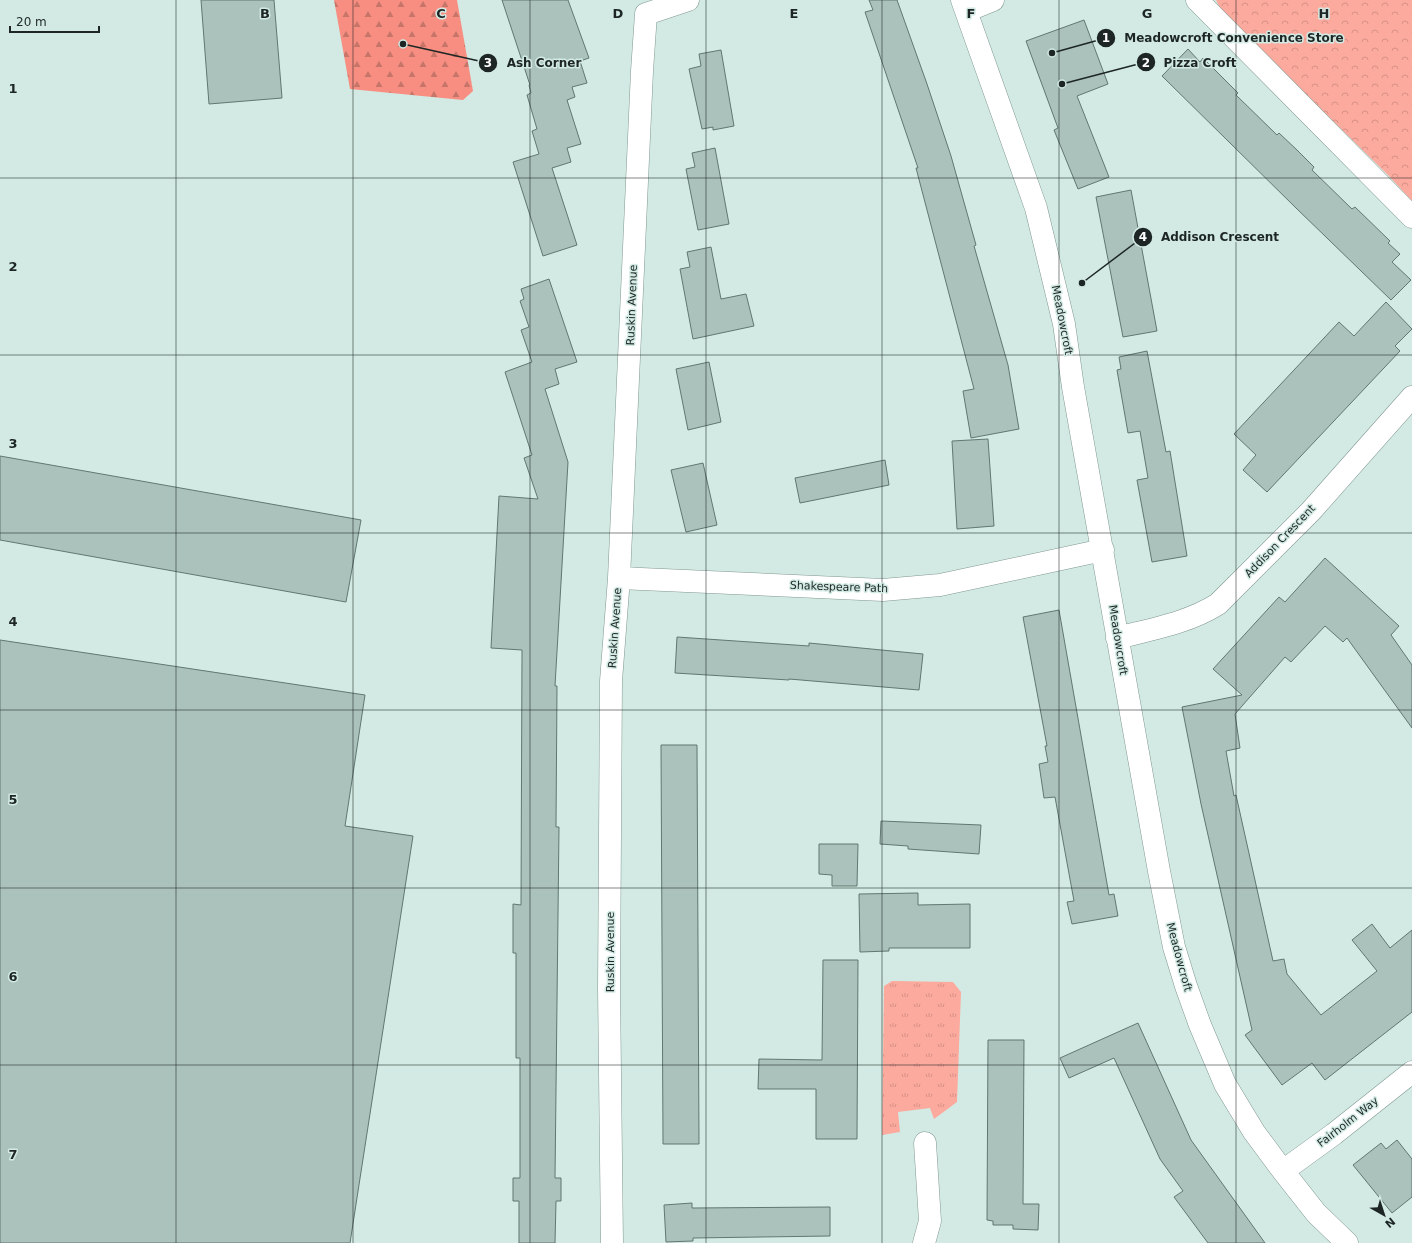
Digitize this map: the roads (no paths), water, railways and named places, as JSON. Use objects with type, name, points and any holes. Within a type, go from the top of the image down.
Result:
[{"type":"street","name":"Ruskin Avenue","points":[[612,1243],[609,988],[611,681],[620,578],[643,7],[688,0]]},
{"type":"street","points":[[964,5],[993,0]]},
{"type":"street","points":[[1197,0],[1412,217]]},
{"type":"street","name":"Meadowcroft","points":[[964,5],[1036,208],[1064,324],[1073,387],[1159,871],[1174,947],[1186,986],[1200,1025],[1225,1084],[1254,1132],[1316,1213],[1347,1243]]},
{"type":"street","name":"Addison Crescent","points":[[1117,638],[1190,619],[1205,613],[1218,604],[1310,511],[1412,397]]},
{"type":"street","name":"Shakespeare Path","points":[[620,578],[883,590],[940,585],[1103,550]]},
{"type":"street","name":"Fairholm Way","points":[[1283,1171],[1334,1134],[1412,1072]]},
{"type":"street","points":[[924,1243],[930,1221],[925,1143]]},
{"type":"place","name":"Ash Corner","points":[[403,44]]},
{"type":"place","name":"Meadowcroft Convenience Store","points":[[1052,53]]},
{"type":"place","name":"Pizza Croft","points":[[1062,84]]},
{"type":"place","name":"Addison Crescent","points":[[1082,283]]}]
